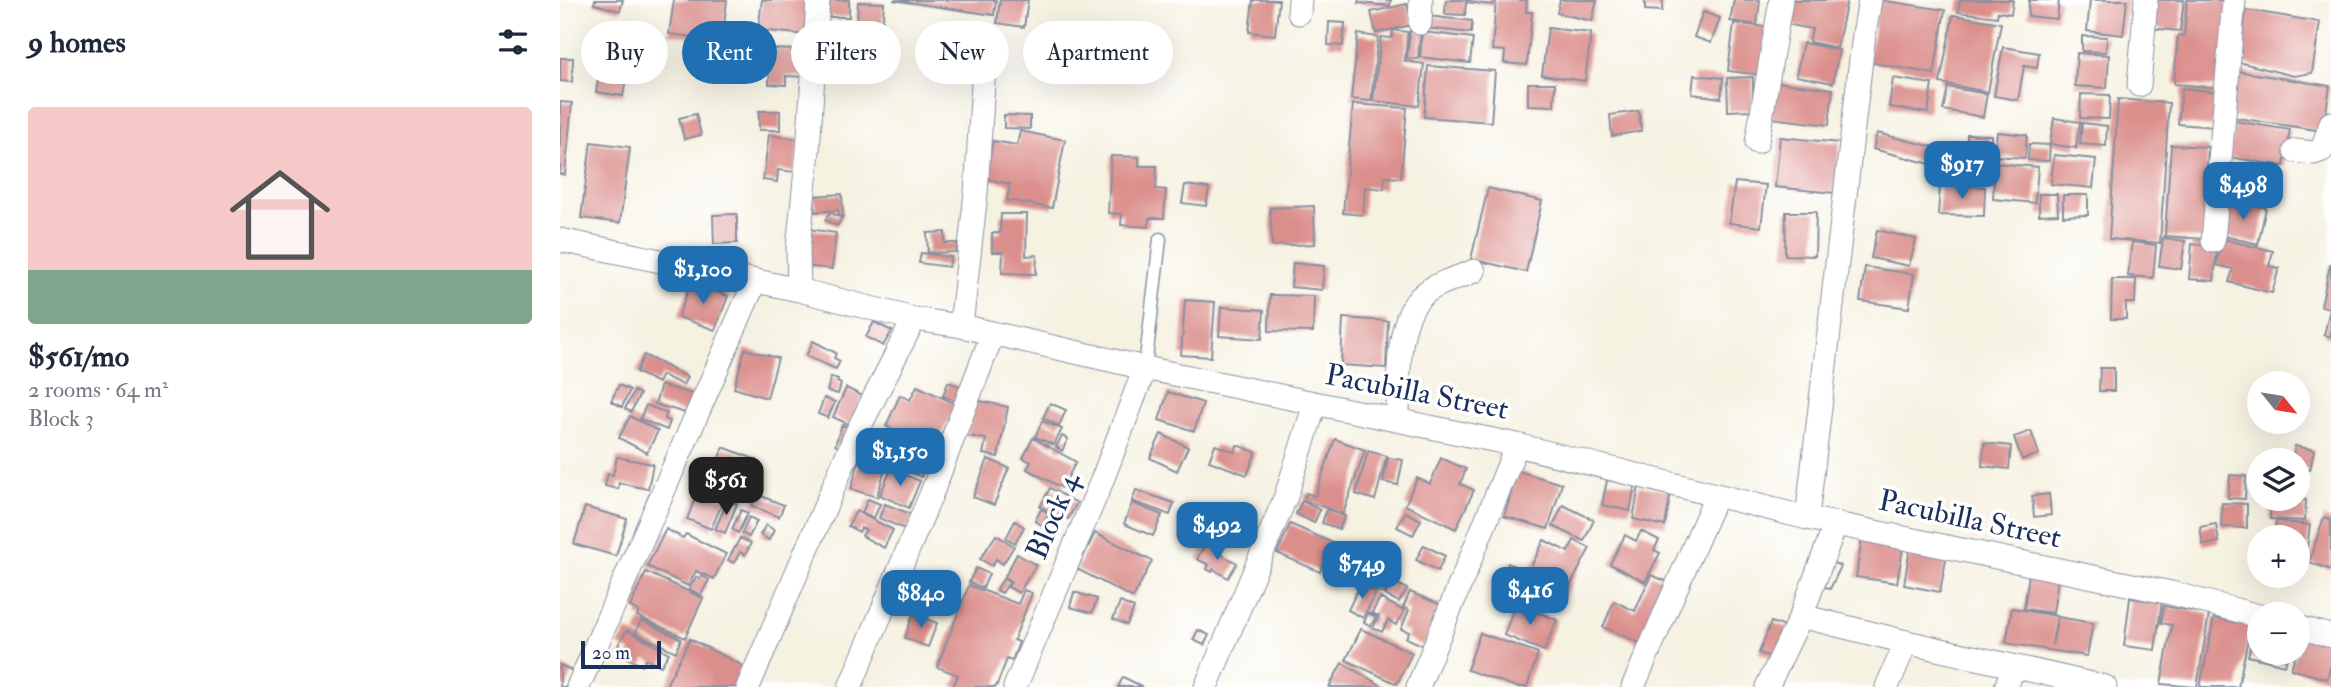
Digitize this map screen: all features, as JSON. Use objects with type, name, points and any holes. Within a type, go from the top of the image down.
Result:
[{"type":"street","points":[[799,290],[798,248],[808,151],[818,0]]},
{"type":"street","points":[[1757,142],[1781,0]]},
{"type":"street","points":[[1807,517],[1870,0]]},
{"type":"street","points":[[2139,85],[2146,0]]},
{"type":"street","points":[[2213,241],[2234,0]]},
{"type":"street","points":[[961,326],[976,192],[983,84]]},
{"type":"street","points":[[2295,151],[2314,153],[2322,150],[2331,123]]},
{"type":"street","name":"Pacubilla Street","points":[[560,240],[799,290],[1145,368],[1517,444],[1716,496],[2171,593],[2247,613]]},
{"type":"street","points":[[1398,420],[1403,329],[1415,304],[1424,293],[1474,271]]},
{"type":"street","points":[[578,687],[755,281]]},
{"type":"street","points":[[748,687],[857,432],[914,318]]},
{"type":"street","points":[[850,687],[931,495],[993,333]]},
{"type":"street","name":"Block 4","points":[[1015,687],[1101,483],[1145,368]]},
{"type":"street","points":[[1206,687],[1286,496],[1315,404]]},
{"type":"street","points":[[1418,687],[1517,444]]},
{"type":"street","points":[[1633,687],[1716,496]]},
{"type":"street","points":[[1767,687],[1801,616],[1836,523]]},
{"type":"street","points":[[1801,616],[1906,642],[2010,677],[2105,687]]},
{"type":"street","points":[[2310,630],[2331,636]]},
{"type":"street","points":[[1887,687],[1906,642]]},
{"type":"lane","points":[[1145,368],[1160,239]]},
{"type":"building","points":[[595,0],[623,0],[620,11],[594,4]]},
{"type":"building","points":[[674,0],[727,0],[724,21],[682,21],[682,36],[669,34]]},
{"type":"building","points":[[762,0],[812,0],[810,21],[791,21],[791,33],[777,32],[777,21],[759,21]]},
{"type":"building","points":[[821,0],[849,0],[849,17],[821,17]]},
{"type":"building","points":[[893,0],[996,0],[994,15]]},
{"type":"building","points":[[1000,0],[1028,0],[1023,27],[1009,25],[1009,21],[997,21]]},
{"type":"building","points":[[1253,0],[1279,0],[1275,35],[1249,32]]},
{"type":"building","points":[[1359,0],[1391,0],[1390,6],[1358,3]]},
{"type":"building","points":[[1446,0],[1493,0],[1493,5],[1466,2],[1465,15],[1445,14]]},
{"type":"building","points":[[1496,0],[1527,0],[1526,12],[1532,12],[1527,65],[1504,63],[1505,51],[1492,50]]},
{"type":"building","points":[[1560,0],[1597,0],[1592,21],[1557,13]]},
{"type":"building","points":[[1645,0],[1663,0],[1662,11],[1645,10]]},
{"type":"building","points":[[1734,0],[1760,0],[1757,25],[1730,21]]},
{"type":"building","points":[[1790,0],[1847,0],[1837,48],[1809,42],[1812,29],[1786,24]]},
{"type":"building","points":[[1879,0],[1945,10],[1934,74],[1868,62]]},
{"type":"building","points":[[1960,0],[2013,0],[2011,14],[1998,12],[1997,17],[1958,12]]},
{"type":"building","points":[[2029,0],[2059,0],[2057,19],[2028,16]]},
{"type":"building","points":[[2090,0],[2127,0],[2123,35],[2087,31]]},
{"type":"building","points":[[2154,0],[2184,0],[2180,31],[2150,28]]},
{"type":"building","points":[[2187,0],[2228,0],[2220,88],[2174,84],[2178,35],[2184,36]]},
{"type":"building","points":[[858,2],[884,3],[883,21],[857,21]]},
{"type":"building","points":[[1407,4],[1412,25],[1376,33],[1371,12]]},
{"type":"building","points":[[2246,10],[2320,22],[2312,73],[2294,76],[2238,62]]},
{"type":"building","points":[[1703,12],[1720,18],[1711,43],[1694,37]]},
{"type":"building","points":[[1953,15],[2001,23],[1988,92],[1940,83]]},
{"type":"building","points":[[1427,16],[1472,21],[1471,33],[1426,28]]},
{"type":"building","points":[[1329,22],[1345,23],[1343,46],[1328,45]]},
{"type":"building","points":[[1734,23],[1767,27],[1761,75],[1728,71]]},
{"type":"building","points":[[1548,28],[1591,33],[1585,81],[1542,75]]},
{"type":"building","points":[[1393,30],[1408,32],[1405,61],[1424,64],[1419,106],[1373,101],[1381,37],[1392,38]]},
{"type":"building","points":[[1410,31],[1421,32],[1418,59],[1407,58]]},
{"type":"building","points":[[1422,32],[1473,38],[1470,63],[1420,57]]},
{"type":"building","points":[[1358,34],[1378,37],[1371,101],[1351,99]]},
{"type":"building","points":[[2082,36],[2107,37],[2106,52],[2082,51]]},
{"type":"building","points":[[1803,43],[1839,50],[1833,83],[1796,76]]},
{"type":"building","points":[[2003,47],[2039,53],[2037,68],[2024,66],[2018,100],[1994,96]]},
{"type":"building","points":[[777,49],[791,50],[791,76],[786,76],[786,85],[769,84],[777,84]]},
{"type":"building","points":[[2077,53],[2109,55],[2107,88],[2075,86]]},
{"type":"building","points":[[560,58],[573,58],[572,82],[560,81]]},
{"type":"building","points":[[1428,66],[1495,71],[1491,122],[1424,117]]},
{"type":"building","points":[[2237,71],[2330,86],[2323,131],[2230,117]]},
{"type":"building","points":[[1694,75],[1723,78],[1721,98],[1692,94]]},
{"type":"building","points":[[1753,77],[1753,110],[1728,111],[1727,78]]},
{"type":"building","points":[[1893,78],[1932,84],[1928,113],[1889,107]]},
{"type":"building","points":[[1775,82],[1833,89],[1829,125],[1771,118]]},
{"type":"building","points":[[1528,83],[1555,83],[1554,106],[1528,105]]},
{"type":"building","points":[[597,84],[625,84],[623,96],[596,92]]},
{"type":"building","points":[[1948,87],[1987,94],[1983,117],[1943,110]]},
{"type":"building","points":[[2182,88],[2218,92],[2214,127],[2178,124]]},
{"type":"building","points":[[2081,94],[2110,95],[2109,119],[2080,118]]},
{"type":"building","points":[[2118,99],[2169,103],[2160,243],[2109,239]]},
{"type":"building","points":[[560,102],[572,103],[565,175],[560,174]]},
{"type":"building","points":[[1353,104],[1407,108],[1401,178],[1385,177],[1384,189],[1365,187],[1363,215],[1343,213]]},
{"type":"building","points":[[759,111],[780,111],[780,130],[759,130]]},
{"type":"building","points":[[1639,111],[1641,131],[1612,136],[1610,115]]},
{"type":"building","points":[[696,114],[701,135],[684,139],[679,118]]},
{"type":"building","points":[[1004,115],[1030,116],[1030,129],[1004,128]]},
{"type":"building","points":[[2054,118],[2080,122],[2076,148],[2050,144]]},
{"type":"building","points":[[2235,121],[2290,130],[2284,166],[2229,157]]},
{"type":"building","points":[[2082,123],[2107,126],[2106,146],[2080,144]]},
{"type":"building","points":[[1020,131],[1065,140],[1052,208],[1007,200],[1010,184],[986,179],[993,141],[1017,145]]},
{"type":"building","points":[[1997,132],[2027,135],[2025,158],[1994,156]]},
{"type":"building","points":[[1877,133],[1954,152],[1950,169],[1873,149]]},
{"type":"building","points":[[1967,134],[1991,135],[1991,154],[1967,154]]},
{"type":"building","points":[[769,135],[799,139],[795,172],[778,170],[777,182],[763,180]]},
{"type":"building","points":[[1780,137],[1840,143],[1834,193],[1775,187]]},
{"type":"building","points":[[591,142],[630,147],[620,223],[581,218]]},
{"type":"building","points":[[2029,144],[2050,145],[2049,161],[2028,160]]},
{"type":"building","points":[[2171,145],[2208,147],[2203,239],[2165,236]]},
{"type":"building","points":[[2054,155],[2096,159],[2093,188],[2051,184]]},
{"type":"building","points":[[1111,156],[1139,157],[1139,166],[1157,166],[1156,189],[1166,190],[1164,218],[1149,218],[1149,227],[1121,225],[1122,214],[1108,213]]},
{"type":"building","points":[[1965,158],[1992,160],[1990,182],[1963,180]]},
{"type":"building","points":[[1995,163],[2038,167],[2035,203],[1993,199]]},
{"type":"building","points":[[1735,182],[1766,185],[1761,227],[1729,223]]},
{"type":"building","points":[[1185,185],[1209,188],[1206,206],[1182,203]]},
{"type":"building","points":[[1940,185],[1985,187],[1984,216],[1938,215]]},
{"type":"building","points":[[1488,188],[1542,201],[1526,272],[1471,259]]},
{"type":"building","points":[[842,194],[843,216],[839,216],[838,210],[815,212],[814,196]]},
{"type":"building","points":[[2039,194],[2057,194],[2058,214],[2039,215]]},
{"type":"building","points":[[2063,195],[2088,195],[2088,215],[2063,216]]},
{"type":"building","points":[[2227,200],[2266,208],[2258,244],[2219,235]]},
{"type":"building","points":[[1314,206],[1315,244],[1272,246],[1270,208]]},
{"type":"building","points":[[830,212],[842,218],[837,226],[825,220]]},
{"type":"building","points":[[1786,212],[1816,212],[1815,256],[1785,255]]},
{"type":"building","points":[[737,214],[737,243],[714,244],[713,215]]},
{"type":"building","points":[[1001,214],[1027,214],[1026,256],[1037,255],[1036,274],[1002,273],[1003,252],[992,252],[992,233],[1000,233]]},
{"type":"building","points":[[809,229],[836,233],[832,269],[804,266]]},
{"type":"building","points":[[1877,230],[1916,239],[1909,266],[1871,258]]},
{"type":"building","points":[[945,232],[945,243],[957,243],[957,252],[928,253],[927,233]]},
{"type":"building","points":[[2163,238],[2185,241],[2181,269],[2159,266]]},
{"type":"building","points":[[2223,239],[2273,251],[2269,266],[2279,268],[2272,293],[2229,282],[2233,269],[2216,265]]},
{"type":"building","points":[[2132,242],[2156,245],[2153,278],[2128,276]]},
{"type":"building","points":[[2192,244],[2217,247],[2214,281],[2189,279]]},
{"type":"building","points":[[921,253],[951,257],[949,267],[919,263]]},
{"type":"building","points":[[1293,263],[1324,266],[1322,290],[1291,287]]},
{"type":"building","points":[[2331,265],[2331,308],[2321,306]]},
{"type":"building","points":[[1865,267],[1914,274],[1909,308],[1860,301]]},
{"type":"building","points":[[2112,279],[2136,279],[2135,303],[2126,303],[2126,319],[2111,319]]},
{"type":"building","points":[[691,282],[728,296],[715,330],[678,317]]},
{"type":"building","points":[[1270,295],[1314,296],[1313,332],[1269,331]]},
{"type":"building","points":[[1185,300],[1215,302],[1211,357],[1181,355]]},
{"type":"building","points":[[1221,307],[1264,310],[1262,339],[1219,336]]},
{"type":"building","points":[[2331,309],[2331,337],[2324,335]]},
{"type":"building","points":[[1343,318],[1388,321],[1386,368],[1341,365]]},
{"type":"building","points":[[874,322],[892,331],[883,346],[866,337]]},
{"type":"building","points":[[813,341],[836,353],[834,358],[840,361],[836,369],[806,356]]},
{"type":"building","points":[[745,349],[778,358],[767,398],[734,388]]},
{"type":"building","points":[[644,355],[687,377],[683,385],[662,375],[658,383],[636,372]]},
{"type":"building","points":[[2100,368],[2114,368],[2114,391],[2099,391]]},
{"type":"building","points":[[831,377],[838,379],[837,382],[841,384],[838,394],[827,391]]},
{"type":"building","points":[[948,382],[965,388],[960,402],[943,396]]},
{"type":"building","points":[[619,385],[630,390],[622,407],[611,401]]},
{"type":"building","points":[[661,385],[695,395],[689,414],[655,404]]},
{"type":"building","points":[[917,386],[956,404],[935,449],[886,426],[900,395],[910,400]]},
{"type":"building","points":[[846,388],[863,396],[850,425],[833,417]]},
{"type":"building","points":[[634,391],[640,394],[631,412],[625,409]]},
{"type":"building","points":[[1168,392],[1203,403],[1194,431],[1159,420]]},
{"type":"building","points":[[824,398],[835,402],[828,418],[818,414]]},
{"type":"building","points":[[975,400],[1008,407],[998,457],[983,454],[986,439],[967,436]]},
{"type":"building","points":[[1050,403],[1066,410],[1059,426],[1043,418]]},
{"type":"building","points":[[646,405],[667,413],[665,419],[670,421],[667,430],[640,419]]},
{"type":"building","points":[[630,416],[658,431],[647,453],[619,438]]},
{"type":"building","points":[[1042,421],[1062,429],[1054,445],[1035,437]]},
{"type":"building","points":[[842,425],[849,427],[842,448],[835,445]]},
{"type":"building","points":[[2031,431],[2039,454],[2022,460],[2014,437]]},
{"type":"building","points":[[1161,434],[1188,447],[1177,471],[1150,458]]},
{"type":"building","points":[[895,436],[932,454],[921,477],[904,469],[912,453],[891,443]]},
{"type":"building","points":[[1062,436],[1068,439],[1062,451],[1056,447]]},
{"type":"building","points":[[1033,438],[1076,462],[1062,488],[1027,469],[1031,462],[1023,458]]},
{"type":"building","points":[[1335,439],[1365,450],[1343,514],[1304,500],[1306,493],[1315,496]]},
{"type":"building","points":[[880,443],[907,456],[900,469],[874,456]]},
{"type":"building","points":[[1984,443],[2011,446],[2009,469],[1982,466]]},
{"type":"building","points":[[1215,445],[1235,452],[1237,445],[1256,452],[1247,475],[1209,461]]},
{"type":"building","points":[[723,447],[757,460],[742,500],[708,487]]},
{"type":"building","points":[[2310,449],[2314,450],[2310,470]]},
{"type":"building","points":[[1368,451],[1387,456],[1375,500],[1356,494]]},
{"type":"building","points":[[617,457],[653,464],[648,489],[619,483],[618,489],[605,486],[608,474],[613,475]]},
{"type":"building","points":[[860,457],[877,462],[876,466],[885,469],[877,497],[851,489]]},
{"type":"building","points":[[1388,458],[1403,460],[1398,485],[1383,482]]},
{"type":"building","points":[[1441,458],[1466,469],[1460,484],[1474,490],[1456,529],[1405,505],[1417,478],[1430,484]]},
{"type":"building","points":[[988,459],[1009,468],[994,505],[973,497]]},
{"type":"building","points":[[891,469],[920,481],[909,508],[880,495]]},
{"type":"building","points":[[1518,471],[1562,484],[1548,529],[1504,516]]},
{"type":"building","points":[[2230,475],[2246,476],[2245,499],[2228,498]]},
{"type":"building","points":[[1607,480],[1635,485],[1630,511],[1602,505]]},
{"type":"building","points":[[1639,486],[1671,491],[1665,526],[1633,519]]},
{"type":"building","points":[[1050,488],[1077,503],[1068,519],[1063,517],[1053,534],[1042,528],[1051,512],[1040,507]]},
{"type":"building","points":[[699,489],[724,499],[711,529],[687,519]]},
{"type":"building","points":[[1136,490],[1174,503],[1170,515],[1132,501]]},
{"type":"building","points":[[756,494],[784,505],[779,517],[752,506]]},
{"type":"building","points":[[2049,494],[2051,515],[2034,517],[2032,496]]},
{"type":"building","points":[[868,499],[880,504],[874,518],[862,513]]},
{"type":"building","points":[[728,500],[737,504],[725,533],[715,529]]},
{"type":"building","points":[[1302,501],[1320,510],[1314,523],[1296,514]]},
{"type":"building","points":[[1132,503],[1162,515],[1153,536],[1124,524]]},
{"type":"building","points":[[2222,503],[2247,504],[2247,528],[2221,527]]},
{"type":"building","points":[[885,504],[913,515],[907,530],[879,518]]},
{"type":"building","points":[[1563,505],[1594,520],[1584,541],[1553,526]]},
{"type":"building","points":[[585,507],[627,519],[616,556],[574,544]]},
{"type":"building","points":[[1041,509],[1049,513],[1042,525],[1035,521]]},
{"type":"building","points":[[1327,509],[1345,516],[1339,529],[1322,523]]},
{"type":"building","points":[[741,510],[748,513],[738,533],[732,529]]},
{"type":"building","points":[[856,511],[893,530],[884,548],[862,536],[866,530],[861,528],[859,532],[848,526]]},
{"type":"building","points":[[2270,511],[2305,511],[2305,521],[2270,519]]},
{"type":"building","points":[[1405,512],[1421,520],[1413,535],[1397,527]]},
{"type":"building","points":[[749,517],[757,521],[749,537],[742,533]]},
{"type":"building","points":[[2324,517],[2331,520],[2331,570],[2310,562]]},
{"type":"building","points":[[1015,521],[1024,527],[1015,543],[1006,538]]},
{"type":"building","points":[[2276,521],[2310,525],[2276,525]]},
{"type":"building","points":[[1290,524],[1333,543],[1320,572],[1277,553]]},
{"type":"building","points":[[2216,524],[2219,542],[2203,545],[2200,527]]},
{"type":"building","points":[[766,525],[774,530],[769,540],[760,535]]},
{"type":"building","points":[[666,529],[683,538],[686,534],[726,554],[714,579],[696,571],[688,586],[647,566]]},
{"type":"building","points":[[1641,531],[1659,540],[1654,550],[1660,553],[1645,582],[1610,564],[1625,535],[1636,541]]},
{"type":"building","points":[[1095,533],[1152,561],[1133,598],[1077,569]]},
{"type":"building","points":[[996,535],[1014,546],[1003,564],[996,559],[992,566],[980,559]]},
{"type":"building","points":[[1862,537],[1904,543],[1897,583],[1856,577]]},
{"type":"building","points":[[740,538],[751,543],[745,555],[740,552],[734,563],[728,560]]},
{"type":"building","points":[[1544,540],[1568,552],[1574,540],[1590,548],[1558,609],[1500,580],[1508,563],[1528,573]]},
{"type":"building","points":[[1205,545],[1237,563],[1228,578],[1213,569],[1212,572],[1207,569],[1209,565],[1197,559]]},
{"type":"building","points":[[1424,545],[1445,556],[1438,571],[1416,560]]},
{"type":"building","points":[[1910,547],[1947,554],[1940,592],[1904,585]]},
{"type":"building","points":[[1017,554],[1036,565],[1019,593],[1008,587],[1011,582],[1004,578]]},
{"type":"building","points":[[1831,562],[1841,566],[1830,589],[1820,584]]},
{"type":"building","points":[[1364,567],[1391,579],[1384,594],[1358,582]]},
{"type":"building","points":[[976,568],[989,574],[983,588],[969,582]]},
{"type":"building","points":[[646,572],[703,598],[685,638],[637,616],[639,611],[630,607]]},
{"type":"building","points":[[2029,574],[2058,579],[2053,613],[2024,609]]},
{"type":"building","points":[[1651,575],[1671,583],[1644,645],[1603,627],[1614,601],[1635,611]]},
{"type":"building","points":[[702,576],[709,580],[701,595],[689,589],[696,577],[700,579]]},
{"type":"building","points":[[1004,578],[1009,583],[1002,593],[996,590]]},
{"type":"building","points":[[1392,581],[1407,589],[1399,602],[1385,595]]},
{"type":"building","points":[[969,585],[1018,604],[1024,590],[1032,593],[1014,640],[1019,642],[1012,661],[1007,659],[996,687],[953,687],[958,675],[937,667]]},
{"type":"building","points":[[1360,585],[1376,593],[1363,618],[1348,610]]},
{"type":"building","points":[[1074,592],[1097,599],[1092,613],[1070,607]]},
{"type":"building","points":[[1410,592],[1441,605],[1424,646],[1406,638],[1409,632],[1401,629],[1409,610],[1403,608]]},
{"type":"building","points":[[1380,598],[1404,611],[1396,625],[1388,620],[1382,632],[1373,628],[1379,616],[1372,613]]},
{"type":"building","points":[[2130,598],[2162,602],[2155,650],[2124,646]]},
{"type":"building","points":[[1120,602],[1134,608],[1127,625],[1113,619]]},
{"type":"building","points":[[1516,604],[1557,620],[1544,651],[1504,635]]},
{"type":"building","points":[[2164,606],[2209,614],[2197,687],[2161,684],[2172,625],[2161,623]]},
{"type":"building","points":[[2012,608],[2057,616],[2052,645],[2058,617],[2093,623],[2087,656],[2006,643]]},
{"type":"building","points":[[1368,613],[1376,617],[1371,626],[1364,622]]},
{"type":"building","points":[[913,614],[937,623],[928,647],[905,638]]},
{"type":"building","points":[[2214,618],[2247,624],[2247,644],[2238,687],[2200,687]]},
{"type":"building","points":[[641,620],[681,639],[676,652],[635,633]]},
{"type":"building","points":[[1771,622],[1789,628],[1776,659],[1759,653]]},
{"type":"building","points":[[1361,629],[1412,653],[1397,684],[1346,660]]},
{"type":"building","points":[[627,630],[669,653],[661,666],[646,659],[642,666],[628,658],[631,652],[618,645]]},
{"type":"building","points":[[1198,630],[1209,635],[1204,645],[1193,640]]},
{"type":"building","points":[[1480,633],[1538,653],[1527,687],[1517,687],[1467,670]]},
{"type":"building","points":[[2310,637],[2331,643],[2331,665],[2327,679],[2291,669],[2292,665],[2310,665]]},
{"type":"building","points":[[690,639],[747,668],[737,687],[665,687]]},
{"type":"building","points":[[1342,663],[1384,687],[1329,687]]},
{"type":"building","points":[[560,665],[573,671],[566,687],[560,687]]},
{"type":"building","points":[[1123,677],[1143,687],[1118,687]]}]
